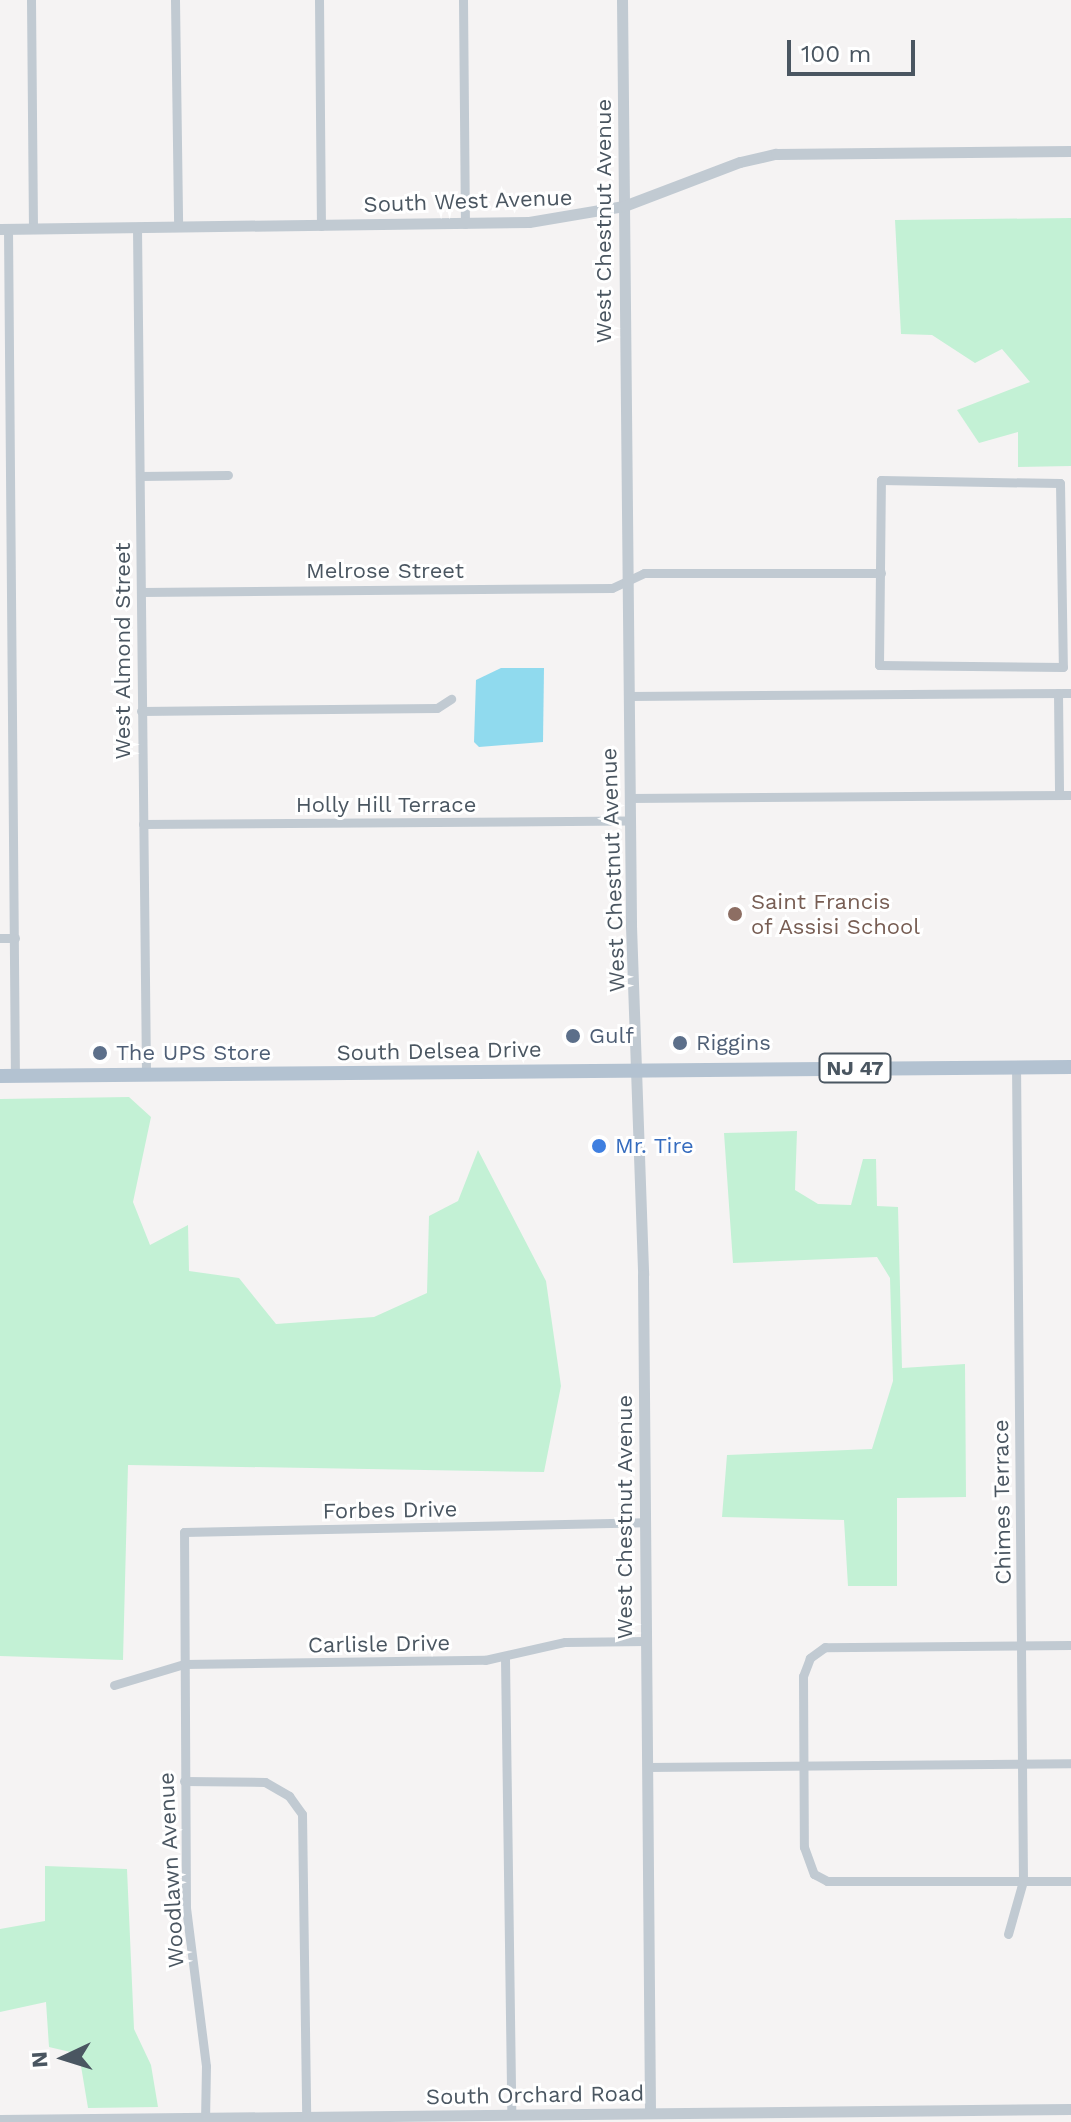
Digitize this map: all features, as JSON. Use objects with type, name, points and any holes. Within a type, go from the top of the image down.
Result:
[{"type":"main road","name":"South Delsea Drive","points":[[8,1076],[1071,1067]]},
{"type":"street","points":[[31,0],[33,229]]},
{"type":"street","points":[[175,0],[178,227]]},
{"type":"street","points":[[319,0],[321,226]]},
{"type":"street","points":[[463,0],[465,224]]},
{"type":"street","name":"West Chestnut Avenue","points":[[622,0],[629,798],[639,1071],[650,2118]]},
{"type":"street","name":"South West Avenue","points":[[4,229],[465,224],[565,219],[624,206],[740,162],[776,154],[1071,151]]},
{"type":"street","name":"West Almond Street","points":[[137,228],[146,1075]]},
{"type":"street","points":[[4,229],[15,938],[8,1076]]},
{"type":"street","points":[[140,476],[228,475]]},
{"type":"street","points":[[881,480],[1060,483],[1066,523],[1063,667],[879,665],[881,573],[881,480]]},
{"type":"street","name":"Melrose Street","points":[[141,592],[612,588],[644,573],[881,573]]},
{"type":"street","points":[[1058,693],[1059,794]]},
{"type":"street","points":[[628,696],[1071,693]]},
{"type":"street","points":[[141,711],[437,708],[451,699]]},
{"type":"street","points":[[629,798],[1071,795]]},
{"type":"street","name":"Holly Hill Terrace","points":[[143,824],[630,821]]},
{"type":"street","points":[[0,938],[15,938]]},
{"type":"street","name":"Chimes Terrace","points":[[1008,1934],[1023,1881],[1016,1067]]},
{"type":"street","name":"Forbes Drive","points":[[185,1580],[184,1532],[645,1522]]},
{"type":"street","name":"Woodlawn Avenue","points":[[185,1580],[187,1928],[202,2023],[205,2120]]},
{"type":"street","name":"Carlisle Drive","points":[[114,1685],[184,1664],[505,1658],[565,1642],[646,1641]]},
{"type":"street","points":[[1071,1645],[819,1649],[803,1676],[804,1847],[814,1874],[827,1881],[1071,1881]]},
{"type":"street","points":[[505,1658],[511,2115]]},
{"type":"street","points":[[647,1767],[1071,1763]]},
{"type":"street","points":[[184,1781],[265,1782],[289,1796],[302,1814],[306,2117]]},
{"type":"street","name":"South Orchard Road","points":[[0,2120],[354,2119],[511,2115],[847,2117],[1071,2109]]},
{"type":"green space","points":[[1071,218],[1071,466],[1018,467],[1018,432],[979,443],[957,410],[1030,382],[1002,349],[975,363],[932,335],[901,334],[895,220]]},
{"type":"green space","points":[[129,1097],[151,1117],[133,1202],[150,1245],[188,1225],[189,1271],[239,1278],[276,1324],[374,1317],[427,1293],[429,1216],[458,1201],[478,1150],[546,1281],[561,1386],[544,1472],[128,1465],[123,1660],[0,1656],[0,1099]]},
{"type":"green space","points":[[797,1131],[795,1190],[818,1204],[851,1205],[863,1159],[876,1159],[877,1206],[898,1207],[902,1368],[965,1364],[966,1497],[897,1498],[897,1586],[848,1586],[844,1520],[722,1517],[727,1455],[872,1449],[893,1381],[890,1278],[877,1257],[733,1263],[724,1133]]},
{"type":"green space","points":[[45,1866],[127,1869],[134,2029],[151,2065],[158,2107],[88,2108],[79,2054],[49,2047],[46,2002],[0,2012],[0,1929],[45,1921]]},
{"type":"water","points":[[501,668],[544,668],[543,742],[479,747],[474,742],[476,680]]},
{"type":"place","name":"Saint Francis of Assisi School","points":[[735,914]]},
{"type":"place","name":"Gulf","points":[[573,1036]]},
{"type":"place","name":"Riggins","points":[[680,1043]]},
{"type":"place","name":"The UPS Store","points":[[100,1053]]},
{"type":"place","name":"Mr. Tire","points":[[599,1146]]}]
